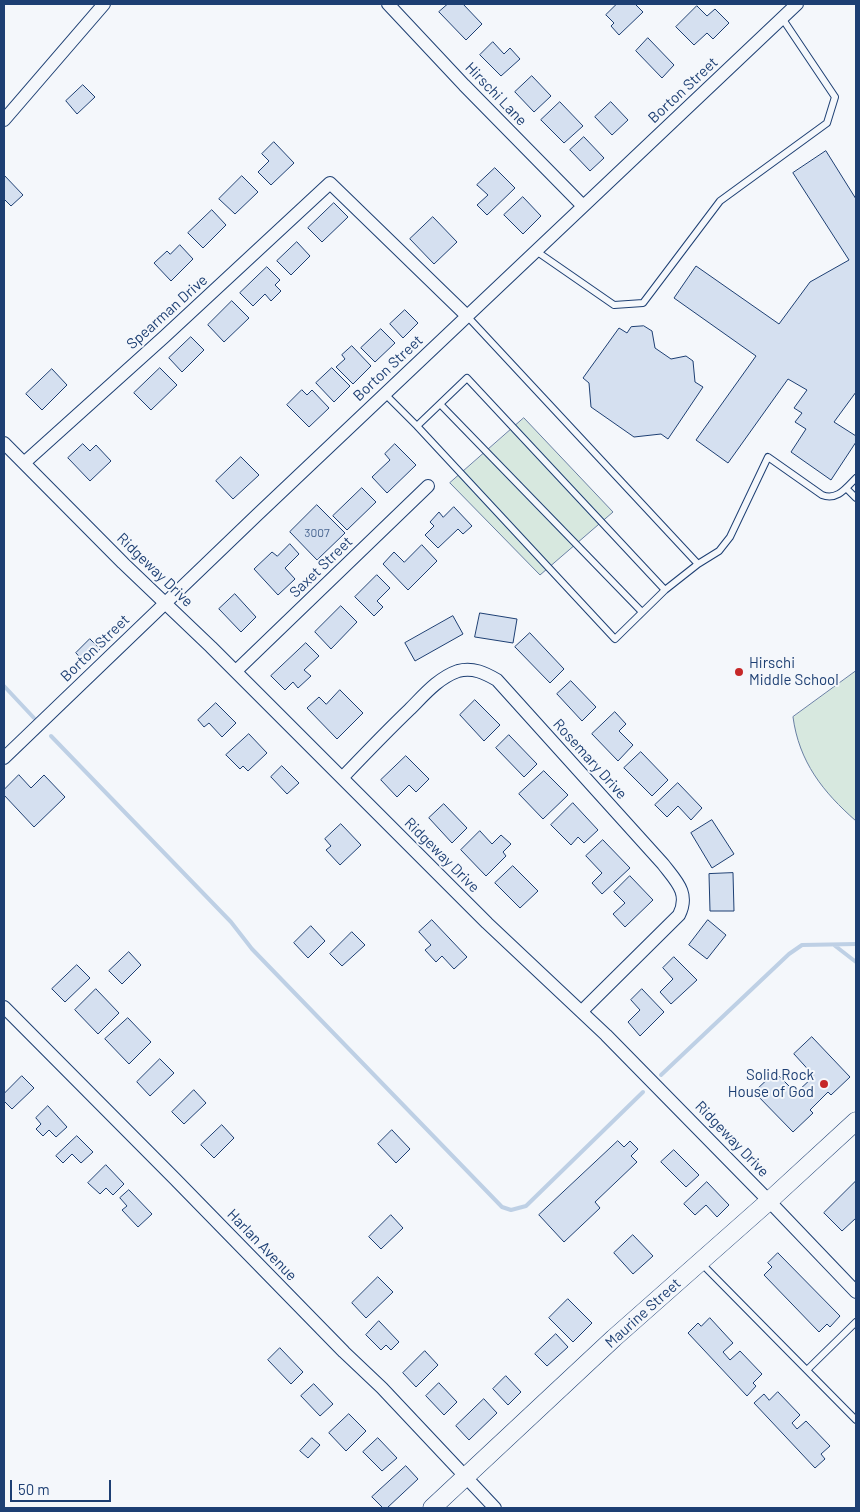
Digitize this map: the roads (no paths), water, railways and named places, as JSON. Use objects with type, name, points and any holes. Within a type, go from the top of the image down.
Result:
[{"type":"street","points":[[4,120],[104,4]]},
{"type":"street","name":"Hirschi Lane","points":[[388,4],[464,85],[583,206]]},
{"type":"street","name":"Borton Street","points":[[4,758],[797,4]]},
{"type":"street","name":"Spearman Drive","points":[[24,463],[330,183],[467,316]]},
{"type":"street","name":"Ridgeway Drive","points":[[4,443],[123,563],[236,671],[480,916],[582,1012],[770,1201],[856,1292]]},
{"type":"street","name":"Saxet Street","points":[[236,671],[428,486]]},
{"type":"street","name":"Rosemary Drive","points":[[342,778],[443,678],[459,671],[470,669],[485,673],[497,680],[663,864],[678,883],[682,892],[683,906],[679,915],[582,1012]]},
{"type":"street","name":"Harlan Avenue","points":[[4,1007],[344,1352],[382,1388],[495,1508]]},
{"type":"street","name":"Maurine Street","points":[[432,1508],[614,1338],[770,1201],[856,1121]]},
{"type":"lane","points":[[536,251],[614,305],[643,303],[720,201],[827,123],[835,98],[782,18]]},
{"type":"lane","points":[[467,316],[698,564]]},
{"type":"lane","points":[[417,426],[467,378],[665,590]]},
{"type":"lane","points":[[385,394],[615,639],[665,590],[698,564],[719,551],[730,537],[768,457],[822,495],[829,497],[836,496],[856,478]]},
{"type":"lane","points":[[440,404],[642,612]]},
{"type":"lane","points":[[846,488],[856,498]]},
{"type":"lane","points":[[700,1262],[856,1420]]},
{"type":"lane","points":[[807,1370],[856,1322]]},
{"type":"waterway","points":[[4,686],[34,718]]},
{"type":"waterway","points":[[51,736],[231,922],[252,949],[502,1207],[511,1210],[526,1206],[643,1092]]},
{"type":"waterway","points":[[661,1075],[789,954],[802,945],[856,944]]},
{"type":"waterway","points":[[834,945],[856,962]]},
{"type":"place","name":"Hirschi Middle School","points":[[739,672]]},
{"type":"place","name":"Solid Rock House of God","points":[[824,1084]]}]
